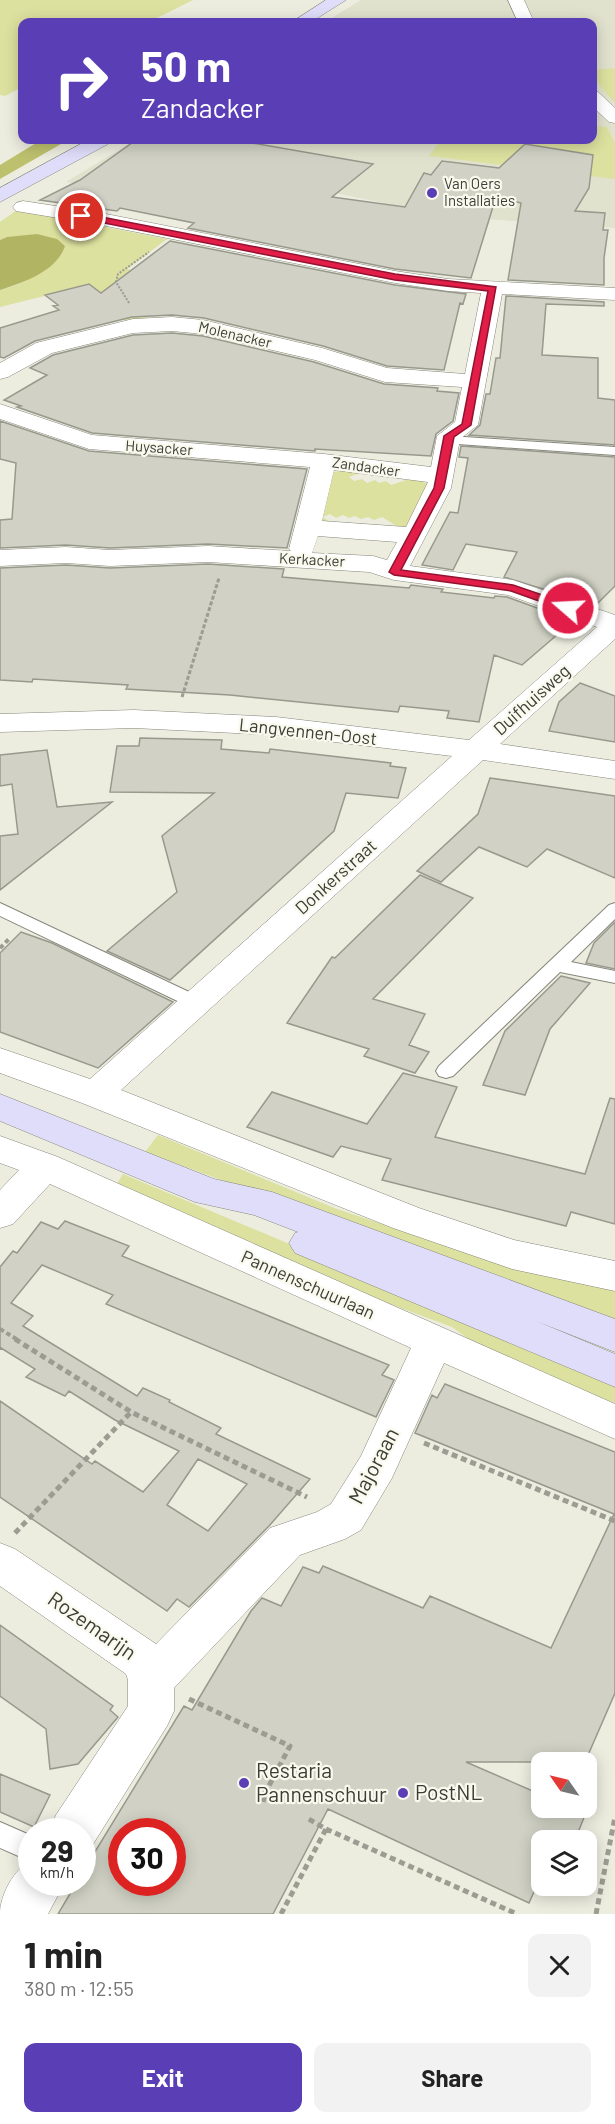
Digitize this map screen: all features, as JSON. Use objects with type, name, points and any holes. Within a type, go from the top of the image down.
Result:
[{"type":"main road","points":[[307,18],[338,0]]},
{"type":"main road","points":[[8,199],[94,144]]},
{"type":"main road","name":"Pannenschuurlaan","points":[[0,1107],[208,1192],[248,1217],[615,1371]]},
{"type":"main road","name":"Pannenschuurlaan","points":[[208,1192],[259,1202],[615,1336]]},
{"type":"street","points":[[516,0],[524,18]]},
{"type":"street","points":[[597,101],[615,118]]},
{"type":"street","points":[[8,199],[395,277],[493,288],[615,294]]},
{"type":"street","points":[[394,572],[439,488],[449,436],[466,425],[493,288]]},
{"type":"street","name":"Molenacker","points":[[0,372],[44,348],[141,325],[178,324],[203,327],[322,355],[385,375],[474,381]]},
{"type":"street","name":"Huysacker","points":[[0,411],[89,442],[324,461]]},
{"type":"street","name":"Zandacker","points":[[299,560],[324,461],[442,476]]},
{"type":"street","points":[[307,528],[413,535]]},
{"type":"street","name":"Kerkacker","points":[[0,558],[66,555],[110,558],[226,555],[373,564],[394,572],[513,588],[615,624]]},
{"type":"street","name":"Duifhuisweg","points":[[476,751],[615,624]]},
{"type":"street","name":"Langvennen-Oost","points":[[0,723],[134,719],[276,726],[551,759],[615,770]]},
{"type":"street","name":"Donkerstraat","points":[[95,1094],[476,751]]},
{"type":"street","points":[[0,1060],[95,1094],[406,1218],[512,1254],[615,1276]]},
{"type":"street","name":"Pannenschuurlaan","points":[[0,1149],[45,1166],[615,1422]]},
{"type":"street","points":[[0,1214],[45,1166]]},
{"type":"street","name":"Majoraan","points":[[151,1680],[285,1541],[330,1526],[346,1517],[377,1466],[434,1342]]},
{"type":"street","name":"Rozemarijn","points":[[4,1551],[142,1660],[151,1680]]},
{"type":"street","points":[[82,1818],[151,1711],[151,1680]]},
{"type":"street","points":[[20,1914],[31,1896]]},
{"type":"lane","points":[[448,440],[615,451]]},
{"type":"lane","points":[[0,909],[197,1003]]},
{"type":"lane","points":[[446,1071],[615,909]]},
{"type":"lane","points":[[557,965],[615,977]]},
{"type":"lane","points":[[0,1835],[18,1843]]},
{"type":"path","points":[[141,325],[116,282],[118,274],[174,232]]},
{"type":"path","points":[[175,721],[226,555]]},
{"type":"path","points":[[0,1329],[131,1412],[346,1517]]},
{"type":"path","points":[[4,1551],[131,1412]]},
{"type":"path","points":[[394,1430],[615,1521]]},
{"type":"path","points":[[151,1680],[290,1746],[262,1799],[266,1800]]},
{"type":"path","points":[[596,1914],[615,1817]]},
{"type":"path","points":[[307,1818],[326,1829],[517,1914]]},
{"type":"path","points":[[281,1914],[326,1829]]},
{"type":"shaded area","points":[[0,0],[193,0],[157,18],[18,18],[18,89],[5,96],[0,95]]},
{"type":"shaded area","points":[[361,0],[615,0],[615,228],[484,219],[405,207],[191,165],[145,195],[66,182],[128,144],[597,144],[597,18],[332,18]]},
{"type":"shaded area","points":[[615,68],[615,103],[597,83],[597,70]]},
{"type":"shaded area","points":[[597,126],[607,127],[615,143],[615,179],[429,156],[438,144],[597,144]]},
{"type":"shaded area","points":[[34,144],[61,144],[0,179],[0,165]]},
{"type":"shaded area","points":[[17,210],[167,239],[127,269],[153,275],[147,324],[131,325],[85,286],[0,307],[0,290],[19,284],[7,237],[0,240],[0,222]]},
{"type":"shaded area","points":[[37,234],[57,239],[65,246],[61,255],[38,275],[0,290],[0,240],[7,237]]},
{"type":"shaded area","points":[[343,470],[363,472],[349,477],[354,481],[362,479],[367,483],[375,480],[379,483],[386,481],[391,485],[412,478],[428,484],[408,527],[398,527],[382,517],[374,520],[368,517],[349,518],[343,515],[336,518],[330,514],[323,517],[333,524],[319,523],[327,474]]},
{"type":"shaded area","points":[[158,1135],[337,1209],[511,1267],[615,1286],[615,1328],[480,1275],[145,1152]]},
{"type":"shaded area","points":[[123,1174],[615,1381],[615,1403],[504,1365],[452,1327],[282,1264],[116,1185]]},
{"type":"building","points":[[130,144],[258,144],[373,164],[332,197],[405,207],[424,173],[431,175],[442,161],[499,168],[525,144],[593,155],[589,188],[575,211],[605,213],[603,230],[608,230],[604,258],[604,285],[508,280],[521,203],[496,197],[471,278],[395,269],[188,228],[194,223],[120,208],[117,211],[40,200],[80,180]]},
{"type":"building","points":[[170,241],[395,285],[466,294],[463,304],[460,303],[444,370],[387,366],[323,346],[204,318],[172,315],[132,317],[35,341],[4,358],[0,357],[0,328],[59,310],[53,306],[58,305],[45,295],[89,284],[101,293]]},
{"type":"building","points":[[506,296],[604,302],[604,306],[546,304],[542,355],[598,358],[598,398],[615,400],[615,445],[469,435],[480,425],[486,394],[490,394],[496,358],[500,358]]},
{"type":"building","points":[[172,333],[203,336],[314,362],[384,384],[438,388],[437,391],[459,393],[453,421],[436,434],[431,456],[315,449],[315,451],[92,433],[17,407],[21,406],[4,400],[47,375],[30,368],[53,355],[133,335]]},
{"type":"building","points":[[0,421],[89,451],[307,469],[287,548],[208,544],[110,548],[66,545],[0,548],[0,520],[12,519],[16,463],[0,459]]},
{"type":"building","points":[[461,446],[615,457],[615,586],[596,605],[504,577],[517,552],[466,544],[453,570],[422,565],[450,512],[458,513],[468,458],[459,457]]},
{"type":"building","points":[[208,564],[284,569],[282,577],[409,588],[411,585],[443,589],[441,592],[494,598],[495,596],[507,597],[573,621],[522,665],[494,655],[479,722],[447,718],[449,711],[400,706],[398,712],[230,695],[126,689],[128,685],[33,679],[32,682],[0,680],[0,568],[66,565],[110,568]]},
{"type":"building","points":[[580,683],[615,696],[615,742],[549,731],[559,702]]},
{"type":"building","points":[[140,738],[222,740],[221,749],[269,753],[270,749],[391,763],[390,766],[406,768],[398,798],[346,793],[334,831],[170,980],[107,951],[177,892],[162,836],[214,793],[110,792],[117,746],[139,746]]},
{"type":"building","points":[[47,750],[57,807],[112,802],[0,890],[0,836],[18,834],[12,784],[0,786],[0,755]]},
{"type":"building","points":[[490,778],[615,796],[615,878],[547,849],[527,867],[479,847],[441,882],[417,871],[478,814]]},
{"type":"building","points":[[420,875],[473,898],[373,999],[425,1014],[409,1045],[429,1052],[415,1073],[364,1056],[369,1049],[287,1023],[332,957],[335,958]]},
{"type":"building","points":[[615,922],[615,969],[586,963],[594,943]]},
{"type":"building","points":[[21,932],[52,943],[173,1002],[98,1068],[0,1032],[0,953]]},
{"type":"building","points":[[561,976],[590,983],[550,1029],[525,1095],[483,1085],[505,1031]]},
{"type":"building","points":[[403,1073],[457,1087],[435,1137],[585,1174],[610,1098],[615,1099],[615,1224],[571,1212],[566,1226],[382,1180],[391,1159],[341,1146],[333,1157],[247,1127],[272,1092],[367,1124]]},
{"type":"building","points":[[65,1221],[129,1246],[122,1256],[389,1365],[382,1375],[394,1380],[376,1417],[106,1304],[113,1295],[42,1265],[11,1303],[33,1316],[23,1326],[137,1396],[143,1388],[170,1400],[169,1402],[221,1428],[216,1434],[310,1479],[269,1526],[189,1607],[177,1599],[167,1611],[0,1497],[0,1401],[92,1464],[95,1461],[143,1492],[179,1451],[115,1420],[69,1391],[65,1396],[26,1377],[35,1369],[0,1349],[0,1267],[13,1251],[17,1253],[41,1222],[58,1229]],"holes":[[[198,1459],[247,1484],[208,1531],[167,1505]]]},
{"type":"building","points":[[445,1384],[615,1452],[615,1693],[589,1752],[531,1752],[531,1762],[466,1762],[531,1790],[531,1818],[584,1818],[579,1830],[531,1830],[532,1896],[529,1903],[328,1809],[273,1914],[58,1914],[69,1896],[96,1896],[96,1850],[108,1830],[108,1896],[186,1896],[186,1818],[116,1818],[184,1706],[192,1710],[251,1611],[262,1598],[281,1606],[303,1567],[319,1573],[323,1566],[423,1608],[430,1596],[551,1648],[614,1514],[415,1433],[432,1395],[437,1398]]},
{"type":"building","points":[[0,1625],[113,1706],[110,1710],[118,1717],[78,1764],[50,1769],[46,1729],[0,1696]]},
{"type":"building","points":[[0,1774],[50,1795],[38,1818],[18,1818],[18,1820],[0,1812]]},
{"type":"place","name":"Van Oers Installaties","points":[[432,193]]},
{"type":"place","name":"Restaria Pannenschuur","points":[[244,1783]]},
{"type":"place","name":"PostNL","points":[[403,1793]]},
{"type":"route","points":[[81,216],[174,232],[395,277],[448,285],[493,288],[466,425],[449,436],[439,488],[394,572],[513,588],[568,608]]}]
